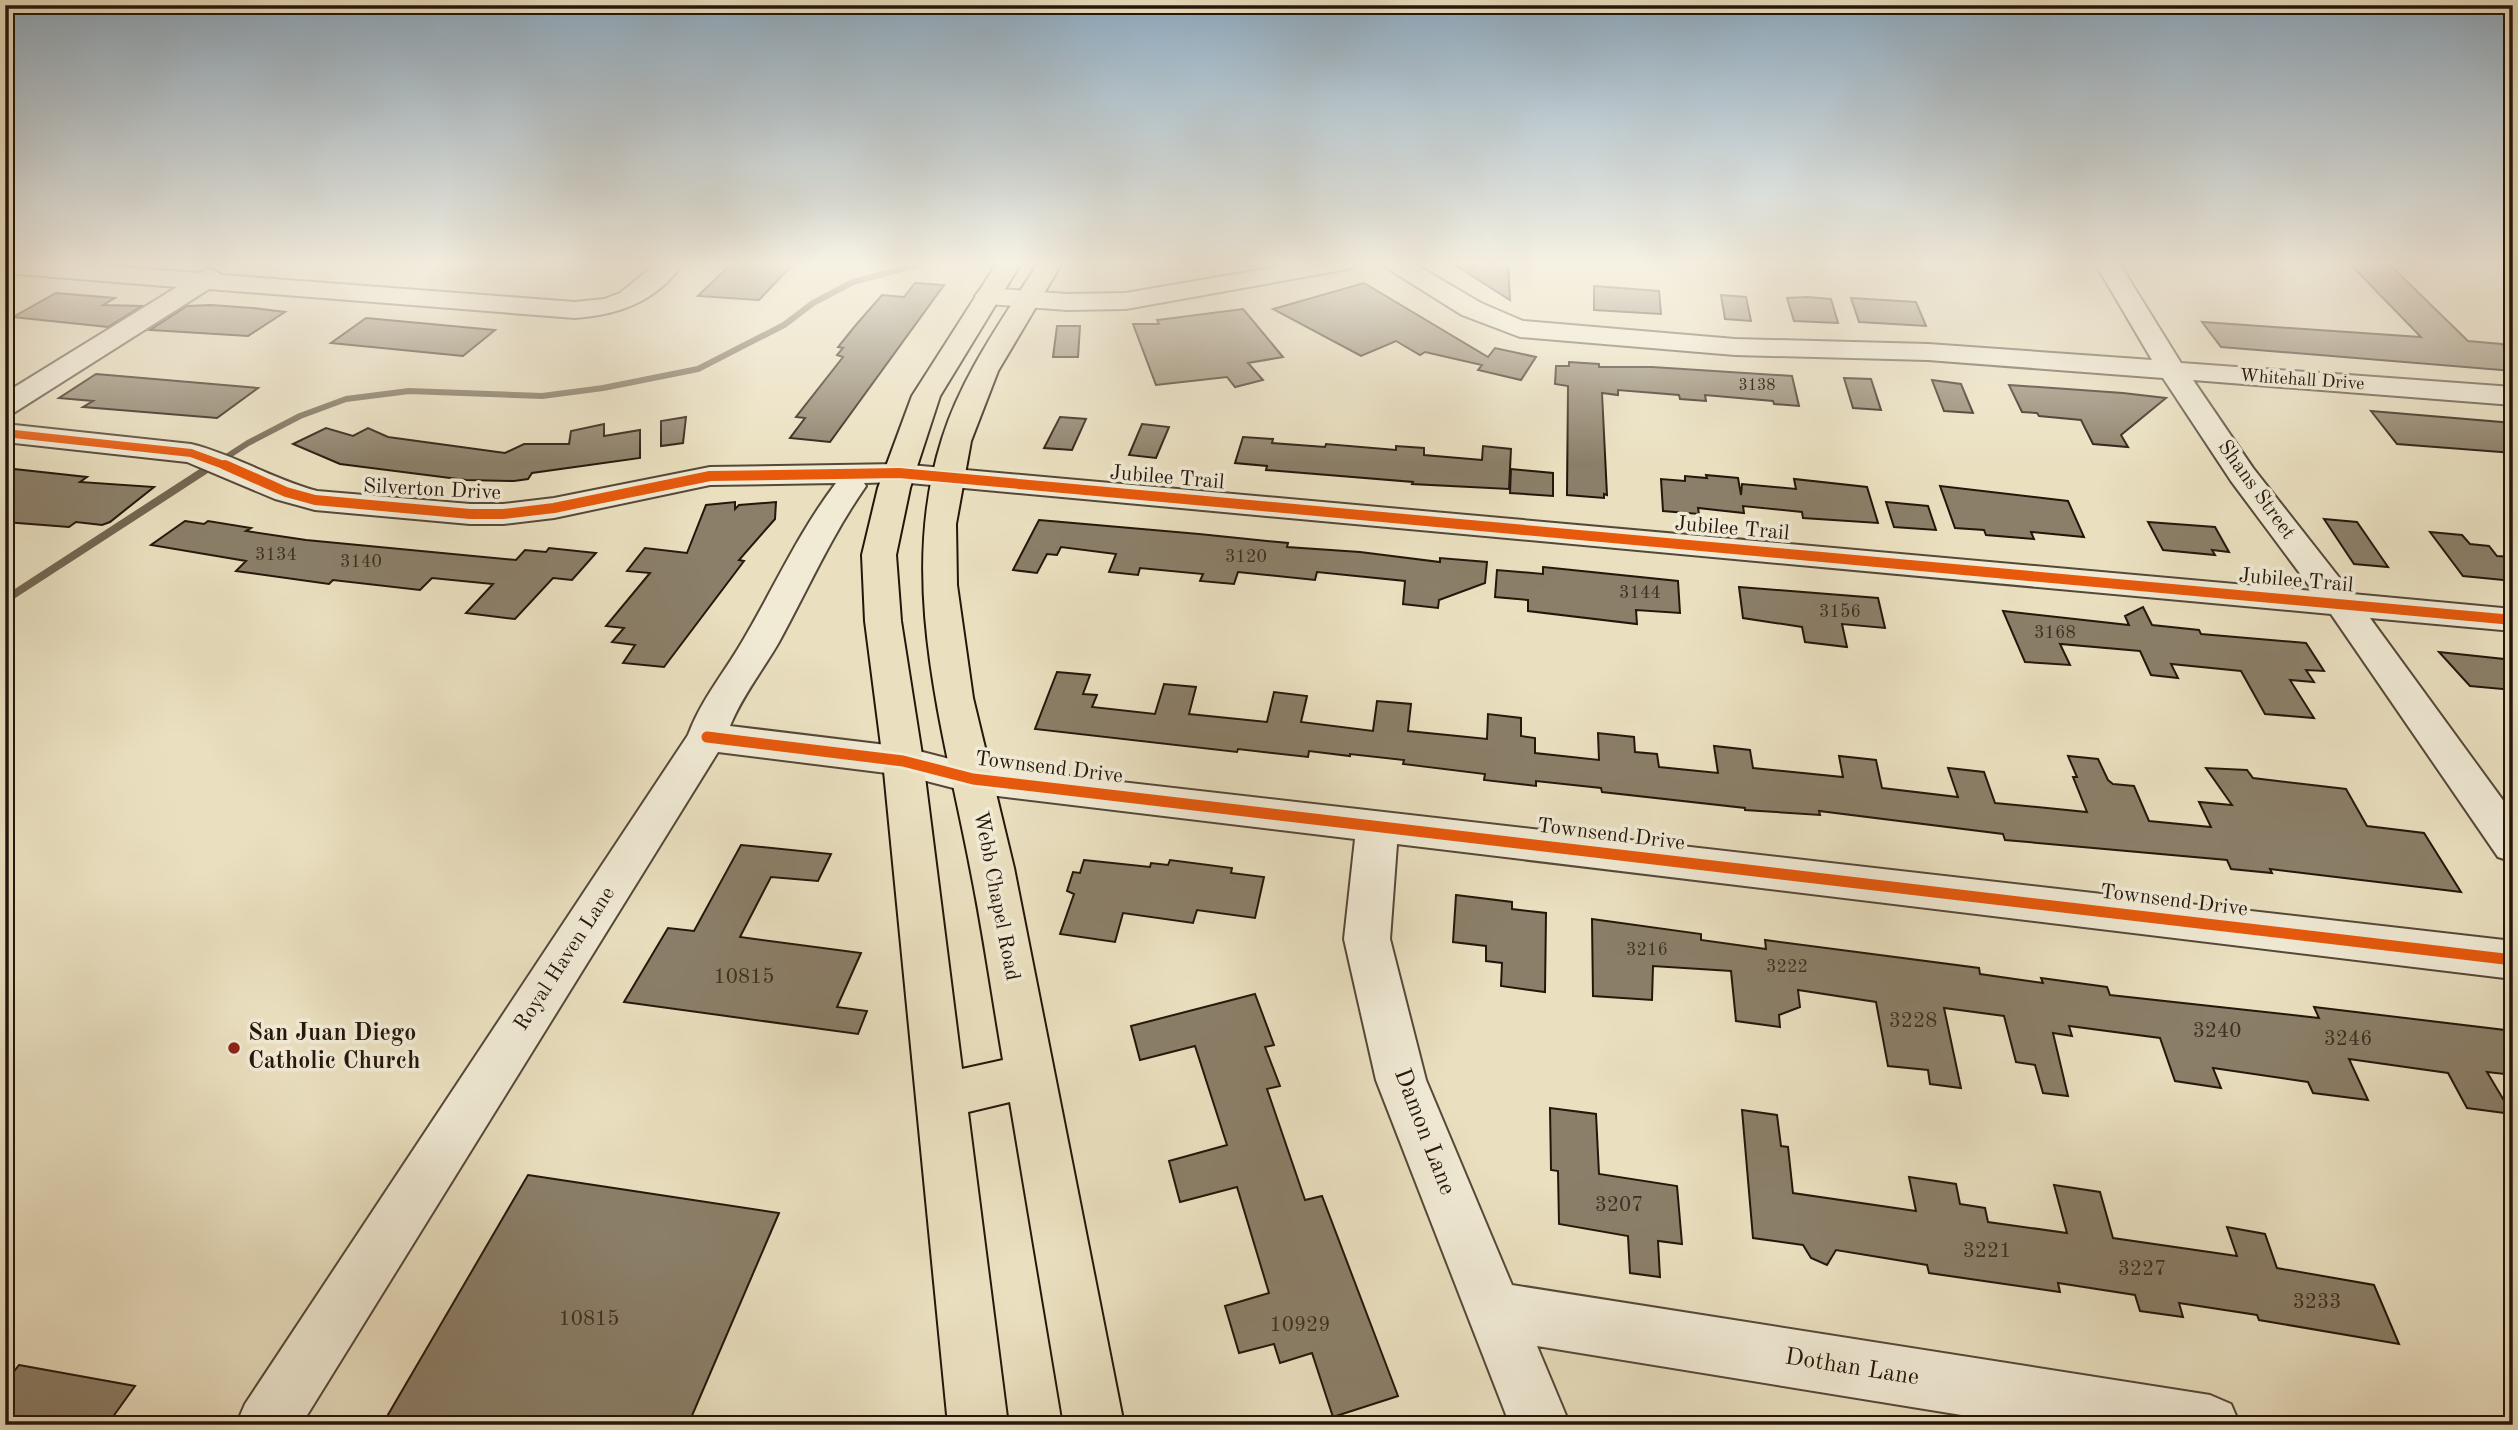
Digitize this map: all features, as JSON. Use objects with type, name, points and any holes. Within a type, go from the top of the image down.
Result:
[{"type":"main road","points":[[967,330],[926,396],[897,480],[879,555],[883,621],[903,761],[978,1425]]},
{"type":"main road","name":"Webb Chapel Road","points":[[1010,330],[970,401],[947,478],[940,524],[940,585],[954,698],[992,868],[1094,1425]]},
{"type":"main road","points":[[940,1096],[1029,1076]]},
{"type":"street","points":[[5,406],[127,330]]},
{"type":"street","name":"Whitehall Drive","points":[[1529,330],[1735,347],[1928,352],[2513,396]]},
{"type":"street","name":"Shans Street","points":[[2148,330],[2242,474],[2342,605],[2513,846]]},
{"type":"street","name":"Silverton Drive","points":[[5,433],[170,449],[217,462],[286,492],[315,500],[470,514],[503,514],[554,508],[710,476],[765,473],[835,481],[947,478]]},
{"type":"street","name":"Jubilee Trail","points":[[947,478],[2513,620]]},
{"type":"street","name":"Royal Haven Lane","points":[[266,1425],[707,737],[712,720],[764,637],[835,481]]},
{"type":"street","name":"Townsend Drive","points":[[707,737],[903,761],[973,779],[2513,960]]},
{"type":"street","name":"Damon Lane","points":[[1377,827],[1367,939],[1401,1080],[1539,1425]]},
{"type":"street","name":"Dothan Lane","points":[[1495,1311],[2210,1425]]},
{"type":"building","points":[[150,330],[258,330],[248,336]]},
{"type":"building","points":[[350,330],[495,330],[463,356],[331,343]]},
{"type":"building","points":[[852,330],[912,330],[830,442],[790,438],[805,418],[796,417],[843,357],[837,355],[843,348],[838,347]]},
{"type":"building","points":[[1057,330],[1080,330],[1078,357],[1053,357]]},
{"type":"building","points":[[1135,330],[1260,330],[1283,357],[1248,363],[1263,380],[1235,387],[1227,377],[1156,385]]},
{"type":"building","points":[[1312,330],[1442,330],[1488,357],[1495,348],[1536,357],[1521,380],[1478,370],[1482,365],[1425,352],[1420,355],[1396,341],[1361,356]]},
{"type":"building","points":[[2208,330],[2315,330],[2421,337],[2414,330],[2456,330],[2468,341],[2502,344],[2513,355],[2513,371],[2221,347]]},
{"type":"building","points":[[1569,362],[1599,364],[1599,367],[1652,367],[1792,376],[1799,406],[1705,395],[1706,401],[1680,399],[1679,395],[1618,390],[1618,395],[1602,393],[1607,495],[1604,494],[1604,498],[1567,495],[1568,386],[1555,384],[1556,366],[1569,366]]},
{"type":"building","points":[[96,374],[258,388],[217,418],[83,407],[93,401],[59,398]]},
{"type":"building","points":[[1844,378],[1871,379],[1881,410],[1853,408]]},
{"type":"building","points":[[1932,380],[1961,384],[1973,413],[1944,411]]},
{"type":"building","points":[[2009,385],[2166,398],[2121,435],[2128,447],[2093,444],[2081,420],[2022,412]]},
{"type":"building","points":[[2371,411],[2513,423],[2513,453],[2397,444]]},
{"type":"building","points":[[686,417],[683,443],[661,446],[661,421]]},
{"type":"building","points":[[1060,417],[1086,419],[1072,450],[1044,448]]},
{"type":"building","points":[[604,424],[604,436],[640,430],[640,458],[532,473],[528,479],[514,481],[466,480],[340,464],[293,444],[326,428],[353,436],[368,428],[388,437],[505,453],[524,444],[569,444],[571,431]]},
{"type":"building","points":[[1142,424],[1169,427],[1156,458],[1129,455]]},
{"type":"building","points":[[1243,437],[1273,439],[1272,443],[1325,447],[1326,444],[1396,450],[1396,446],[1424,448],[1424,455],[1482,460],[1483,446],[1511,449],[1509,489],[1412,484],[1413,482],[1266,470],[1267,466],[1235,463]]},
{"type":"building","points":[[5,468],[87,477],[80,482],[154,487],[110,522],[102,525],[76,522],[69,527],[5,522]]},
{"type":"building","points":[[1511,469],[1553,473],[1553,496],[1510,493]]},
{"type":"building","points":[[1706,475],[1738,478],[1741,495],[1742,484],[1796,489],[1794,479],[1867,487],[1878,523],[1803,518],[1802,512],[1743,506],[1744,513],[1698,508],[1699,514],[1663,511],[1661,479],[1685,481],[1685,476],[1707,478]]},
{"type":"building","points":[[1940,486],[2068,501],[2084,537],[2031,532],[2034,539],[1986,535],[1984,530],[1955,528]]},
{"type":"building","points":[[735,502],[735,509],[739,505],[776,502],[775,519],[739,560],[744,561],[664,667],[623,663],[635,645],[612,642],[624,628],[606,626],[650,573],[627,571],[645,548],[687,553],[706,505]]},
{"type":"building","points":[[1886,502],[1928,506],[1936,530],[1894,527]]},
{"type":"building","points":[[2324,519],[2357,522],[2388,567],[2354,564]]},
{"type":"building","points":[[1039,520],[1288,543],[1287,547],[1360,552],[1440,562],[1440,558],[1487,562],[1485,583],[1439,600],[1438,608],[1403,604],[1405,581],[1317,572],[1315,580],[1238,572],[1234,584],[1200,581],[1203,574],[1140,568],[1138,575],[1109,572],[1116,554],[1061,547],[1057,555],[1047,554],[1037,573],[1013,570]]},
{"type":"building","points":[[185,521],[204,524],[208,521],[251,528],[246,531],[306,540],[516,560],[525,550],[546,552],[549,548],[596,553],[572,580],[553,578],[515,619],[466,613],[493,584],[432,578],[420,590],[333,580],[329,584],[236,571],[246,561],[151,545]]},
{"type":"building","points":[[2148,522],[2215,527],[2229,552],[2212,550],[2215,555],[2163,550]]},
{"type":"building","points":[[2430,532],[2462,535],[2470,544],[2489,546],[2497,556],[2513,557],[2513,581],[2463,576]]},
{"type":"building","points":[[1543,567],[1678,581],[1680,613],[1636,610],[1637,624],[1528,611],[1528,600],[1495,597],[1497,570],[1543,574]]},
{"type":"building","points":[[1739,587],[1878,598],[1885,628],[1842,624],[1847,647],[1805,642],[1802,627],[1743,618]]},
{"type":"building","points":[[2143,607],[2152,625],[2199,630],[2201,634],[2306,643],[2324,671],[2306,670],[2314,682],[2290,680],[2314,718],[2265,714],[2241,671],[2171,664],[2178,678],[2151,675],[2140,651],[2060,644],[2070,665],[2025,662],[2003,611],[2129,625],[2125,616]]},
{"type":"building","points":[[2439,652],[2513,660],[2513,690],[2470,686]]},
{"type":"building","points":[[1057,672],[1090,675],[1083,694],[1097,695],[1092,707],[1155,714],[1164,684],[1196,687],[1189,714],[1267,722],[1274,692],[1307,696],[1301,722],[1373,731],[1377,701],[1411,704],[1408,731],[1487,739],[1488,714],[1521,718],[1521,736],[1535,738],[1535,753],[1599,760],[1598,733],[1634,737],[1635,752],[1657,754],[1659,767],[1718,773],[1714,746],[1750,750],[1753,768],[1843,777],[1839,756],[1876,760],[1882,788],[1958,797],[1948,768],[1984,772],[1995,803],[2087,812],[2068,756],[2098,759],[2108,780],[2113,784],[2134,786],[2149,821],[2211,827],[2199,802],[2232,805],[2206,768],[2247,770],[2253,778],[2346,789],[2367,826],[2424,833],[2461,892],[2270,869],[2272,873],[2231,869],[2227,860],[2005,840],[2003,834],[1819,811],[1820,815],[1745,810],[1602,792],[1601,788],[1536,781],[1536,786],[1484,780],[1485,774],[1403,764],[1404,760],[1309,751],[1308,757],[1238,749],[1237,752],[1035,729]]},
{"type":"building","points":[[741,845],[831,854],[818,881],[771,877],[740,937],[861,953],[837,1007],[867,1011],[858,1034],[624,1002],[668,928],[694,931]]},
{"type":"building","points":[[1084,860],[1150,867],[1151,863],[1168,865],[1170,860],[1232,868],[1231,873],[1264,877],[1255,918],[1197,910],[1193,923],[1123,913],[1115,942],[1060,934],[1074,894],[1067,891],[1073,872],[1080,873]]},
{"type":"building","points":[[1456,895],[1512,902],[1512,909],[1546,913],[1545,992],[1501,986],[1502,963],[1486,961],[1486,946],[1453,942]]},
{"type":"building","points":[[1592,919],[1701,934],[1701,940],[1766,949],[1765,940],[1979,968],[1980,974],[2043,983],[2041,978],[2107,987],[2110,995],[2319,1018],[2314,1007],[2513,1031],[2513,1075],[2487,1072],[2512,1114],[2467,1108],[2448,1073],[2349,1059],[2368,1100],[2313,1093],[2308,1082],[2213,1068],[2221,1088],[2175,1081],[2160,1038],[2069,1026],[2072,1036],[2053,1033],[2068,1096],[2043,1093],[2035,1065],[2016,1062],[2004,1016],[1944,1008],[1961,1088],[1930,1084],[1928,1070],[1888,1066],[1876,1002],[1798,990],[1800,1007],[1779,1015],[1780,1027],[1736,1021],[1731,971],[1653,966],[1652,1000],[1593,996]]},
{"type":"building","points":[[1255,994],[1274,1045],[1265,1047],[1280,1086],[1267,1089],[1305,1200],[1322,1196],[1398,1396],[1333,1417],[1312,1353],[1280,1363],[1274,1344],[1239,1353],[1225,1306],[1269,1293],[1237,1187],[1180,1202],[1169,1161],[1227,1145],[1195,1046],[1140,1060],[1131,1026]]},
{"type":"building","points":[[1550,1108],[1596,1114],[1599,1174],[1677,1186],[1682,1244],[1658,1241],[1660,1277],[1630,1273],[1628,1236],[1559,1224],[1558,1171],[1551,1170]]},
{"type":"building","points":[[1742,1110],[1777,1115],[1781,1146],[1788,1147],[1793,1193],[1916,1211],[1909,1177],[1956,1184],[1960,1204],[1985,1208],[1988,1222],[2067,1233],[2054,1185],[2100,1192],[2113,1238],[2237,1256],[2227,1227],[2265,1234],[2277,1268],[2374,1285],[2399,1344],[2259,1320],[2257,1315],[2179,1303],[2183,1317],[2140,1311],[2135,1295],[2058,1283],[2060,1292],[1929,1273],[1927,1265],[1836,1250],[1827,1265],[1811,1258],[1803,1245],[1753,1238]]},
{"type":"building","points":[[528,1175],[779,1213],[688,1425],[382,1425]]},
{"type":"building","points":[[19,1365],[135,1386],[107,1425],[5,1425],[5,1383]]},
{"type":"waterway","points":[[211,467],[248,443],[300,416],[346,399],[409,391],[542,396],[603,388],[698,369],[775,330]]},
{"type":"waterway","points":[[5,600],[213,465]]},
{"type":"cycle path","points":[[5,433],[191,453],[286,492],[315,500],[470,514],[503,514],[554,508],[710,476],[899,473],[2513,620]]},
{"type":"cycle path","points":[[707,737],[903,761],[973,779],[2513,960]]},
{"type":"place","name":"San Juan Diego Catholic Church","points":[[234,1048]]}]
